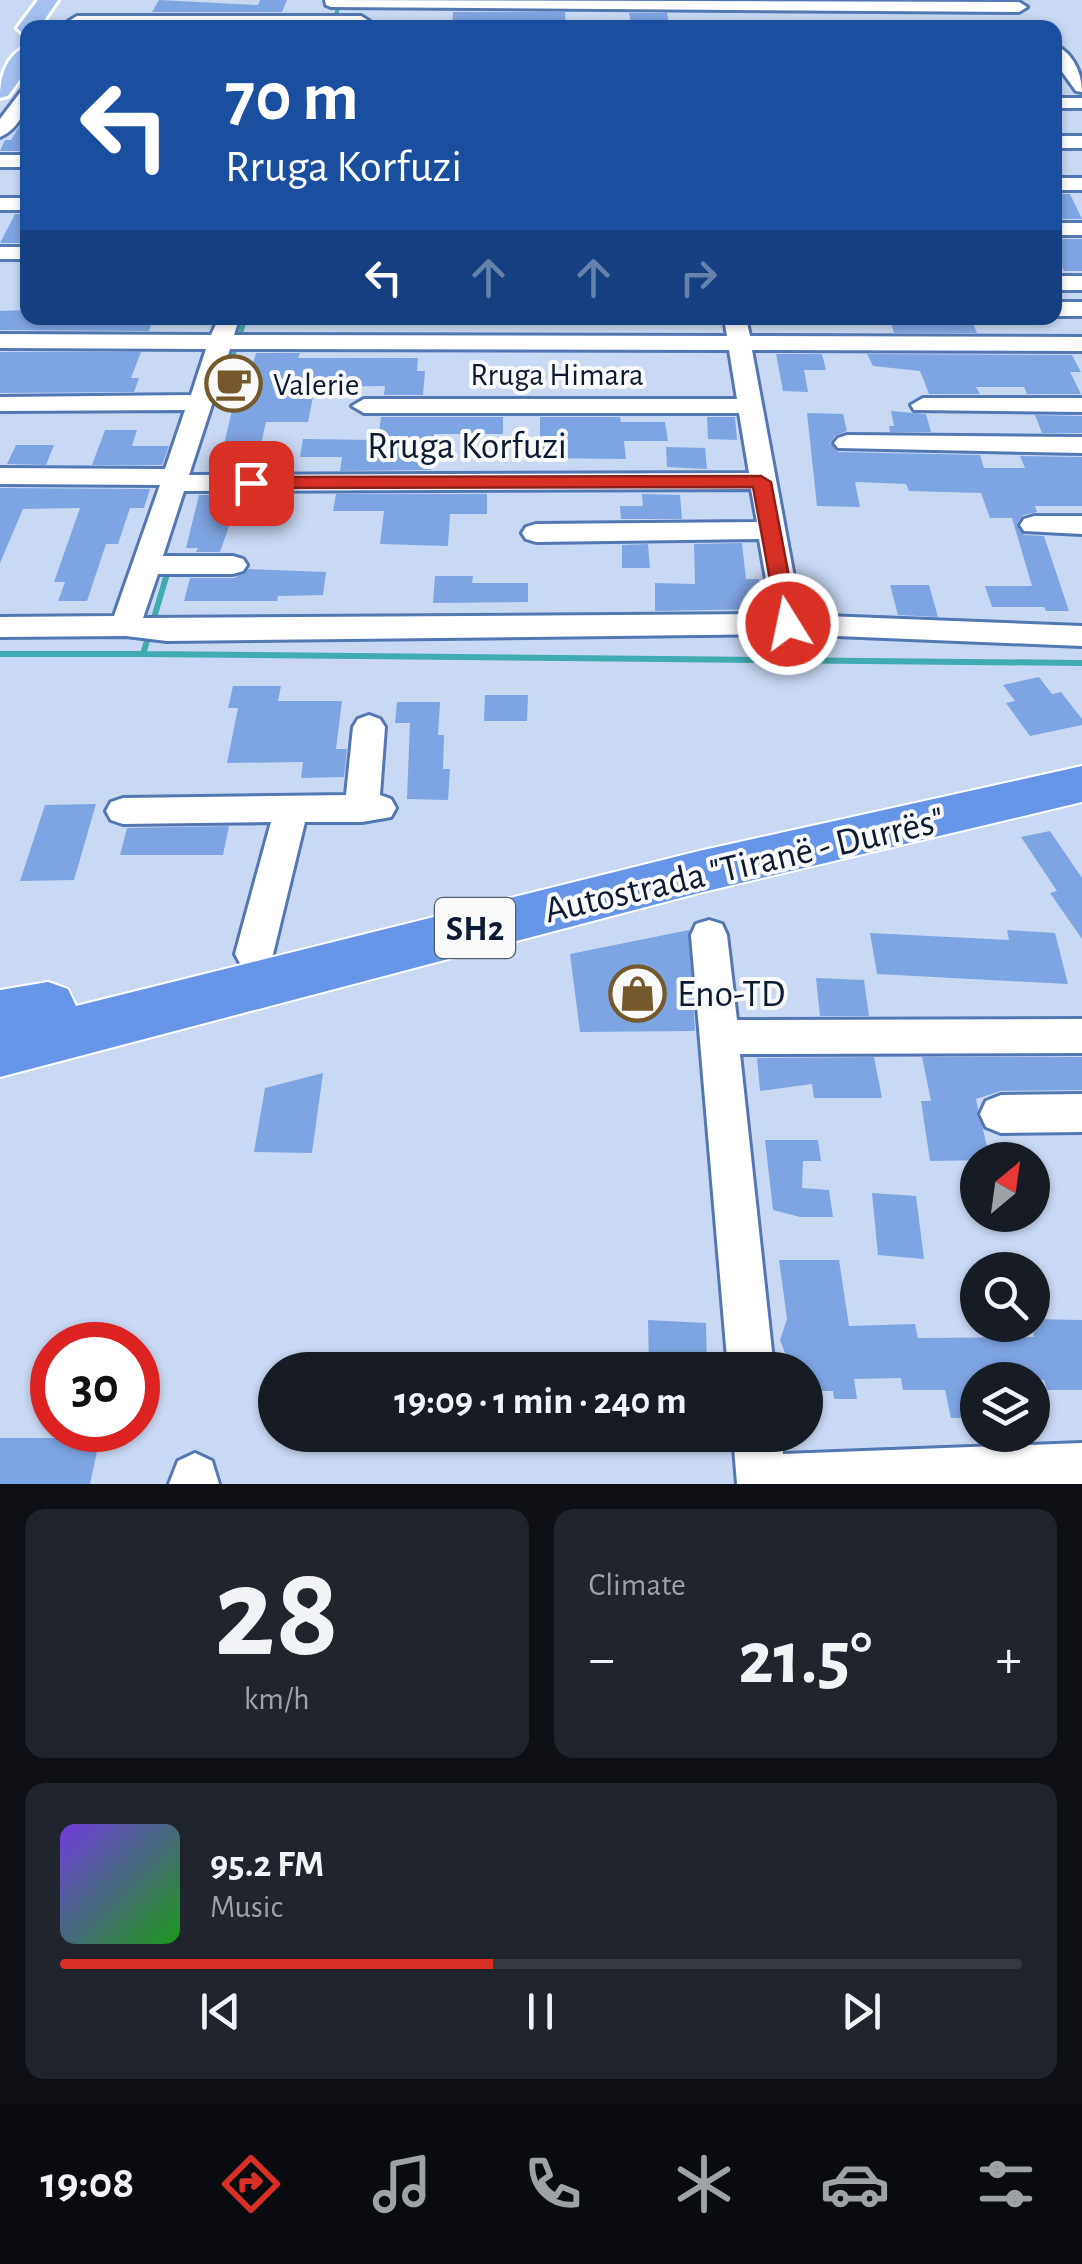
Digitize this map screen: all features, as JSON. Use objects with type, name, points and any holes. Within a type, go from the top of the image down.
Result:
[{"type":"highway","name":"Autostrada \"Tiranë - Durrës\"","points":[[16,1013],[1082,755]]},
{"type":"highway","name":"Autostrada \"Tiranë - Durrës\"","points":[[0,1051],[699,872],[1082,784]]},
{"type":"main road","points":[[0,66],[20,39]]},
{"type":"main road","points":[[0,91],[20,63]]},
{"type":"street","points":[[331,1],[672,9],[1021,8]]},
{"type":"street","points":[[416,20],[672,9]]},
{"type":"street","points":[[1062,69],[1082,88]]},
{"type":"street","points":[[4,126],[20,105]]},
{"type":"street","points":[[126,626],[225,328]]},
{"type":"street","points":[[0,340],[225,328],[738,330],[765,340],[1082,344]]},
{"type":"street","points":[[738,330],[788,624]]},
{"type":"street","points":[[0,404],[199,402]]},
{"type":"street","points":[[924,405],[1082,404]]},
{"type":"street","name":"Rruga Himara","points":[[364,406],[751,406]]},
{"type":"street","points":[[847,443],[1082,445]]},
{"type":"street","name":"Rruga Korfuzi","points":[[0,476],[761,482]]},
{"type":"street","points":[[1034,525],[1082,525]]},
{"type":"street","points":[[536,533],[771,530]]},
{"type":"street","points":[[146,565],[233,565]]},
{"type":"street","points":[[0,627],[126,626],[168,631],[788,624],[1082,636]]},
{"type":"street","points":[[123,811],[370,808],[369,726]]},
{"type":"street","points":[[254,954],[291,810]]},
{"type":"street","points":[[710,935],[749,1352]]},
{"type":"street","points":[[719,1037],[1082,1036]]},
{"type":"street","points":[[1001,1114],[1082,1113]]},
{"type":"street","points":[[760,1466],[1082,1468]]},
{"type":"building","points":[[159,0],[258,5],[260,0],[287,0],[282,12],[152,12]]},
{"type":"building","points":[[453,12],[565,12],[566,20],[452,20]]},
{"type":"building","points":[[629,13],[667,13],[668,20],[630,20]]},
{"type":"building","points":[[20,125],[20,151],[0,151],[5,140],[11,140]]},
{"type":"building","points":[[1062,194],[1070,194],[1082,219],[1062,219]]},
{"type":"building","points":[[15,214],[20,214],[20,243],[0,243]]},
{"type":"building","points":[[1062,239],[1082,239],[1082,271],[1064,271]]},
{"type":"building","points":[[20,310],[20,325],[151,325],[149,331],[0,330],[0,311]]},
{"type":"building","points":[[892,325],[974,325],[977,333],[894,333]]},
{"type":"building","points":[[0,352],[141,352],[131,378],[139,378],[134,392],[0,393]]},
{"type":"building","points":[[256,353],[300,353],[298,358],[418,358],[417,371],[425,371],[423,395],[384,395],[385,386],[315,387],[308,422],[266,422],[258,458],[249,458],[245,471],[218,471],[241,371],[251,371]]},
{"type":"building","points":[[776,354],[822,354],[826,370],[804,370],[808,392],[783,391]]},
{"type":"building","points":[[867,354],[1072,355],[1081,372],[1070,372],[1081,394],[1027,394],[1024,387],[976,387],[980,394],[929,394],[920,371],[873,366]]},
{"type":"building","points":[[891,411],[926,414],[931,432],[890,432],[889,426],[894,426]]},
{"type":"building","points":[[807,413],[843,414],[847,431],[830,443],[838,452],[980,455],[984,468],[1025,468],[1020,456],[1082,457],[1082,506],[1035,506],[1037,512],[1023,515],[1017,523],[1024,535],[1044,536],[1069,611],[992,607],[985,586],[1032,586],[1012,518],[990,518],[981,493],[909,491],[906,484],[855,482],[860,507],[817,506]]},
{"type":"building","points":[[1035,415],[1082,416],[1082,433],[1042,433]]},
{"type":"building","points":[[381,417],[503,417],[503,434],[434,434],[431,470],[340,471],[342,457],[300,457],[303,439],[378,440]]},
{"type":"building","points":[[540,417],[620,417],[621,422],[665,422],[668,441],[624,441],[626,459],[540,458]]},
{"type":"building","points":[[707,417],[735,417],[737,440],[708,439]]},
{"type":"building","points":[[105,430],[137,430],[132,446],[169,446],[162,465],[92,465]]},
{"type":"building","points":[[16,445],[54,445],[46,465],[7,464]]},
{"type":"building","points":[[666,447],[705,448],[707,469],[667,467]]},
{"type":"building","points":[[0,488],[150,489],[144,508],[130,508],[118,544],[106,544],[87,601],[58,601],[65,582],[54,582],[80,508],[23,509],[0,563]]},
{"type":"building","points":[[336,494],[487,494],[487,514],[450,514],[448,546],[380,544],[384,511],[333,511]]},
{"type":"building","points":[[642,494],[680,495],[682,519],[621,519],[620,506],[643,506]]},
{"type":"building","points":[[199,495],[240,495],[220,552],[186,548]]},
{"type":"building","points":[[742,543],[746,579],[759,579],[765,609],[655,611],[655,583],[695,584],[694,544]]},
{"type":"building","points":[[648,544],[650,568],[622,568],[622,545]]},
{"type":"building","points":[[249,569],[326,572],[323,595],[278,596],[277,601],[184,601],[190,578],[234,578]]},
{"type":"building","points":[[435,576],[473,576],[472,583],[528,583],[528,602],[433,603]]},
{"type":"building","points":[[890,585],[929,585],[938,617],[898,615]]},
{"type":"building","points":[[1039,677],[1052,694],[1061,692],[1082,719],[1082,725],[1030,736],[1006,703],[1015,701],[1003,685]]},
{"type":"building","points":[[233,686],[281,686],[278,701],[342,701],[336,749],[347,749],[344,777],[301,778],[303,762],[227,763],[238,708],[228,708]]},
{"type":"building","points":[[485,695],[528,695],[527,721],[484,721]]},
{"type":"building","points":[[397,702],[440,702],[438,735],[444,735],[443,769],[450,769],[448,800],[407,799],[410,723],[395,723]]},
{"type":"building","points":[[96,804],[74,880],[20,881],[45,805]]},
{"type":"building","points":[[229,826],[223,855],[120,855],[127,828]]},
{"type":"building","points":[[1050,831],[1082,878],[1082,939],[1050,893],[1057,891],[1021,837]]},
{"type":"building","name":"Eno-TD","points":[[689,930],[695,1031],[580,1032],[570,954]]},
{"type":"building","points":[[1007,930],[1055,933],[1068,984],[877,974],[870,933],[1009,940]]},
{"type":"building","points":[[816,978],[864,980],[869,1016],[820,1016]]},
{"type":"building","points":[[874,1057],[882,1098],[814,1098],[812,1084],[760,1091],[757,1058]]},
{"type":"building","points":[[922,1057],[1082,1057],[1082,1090],[1001,1091],[976,1099],[986,1142],[960,1142],[960,1160],[930,1161],[921,1101],[931,1101]]},
{"type":"building","points":[[323,1073],[312,1153],[254,1152],[265,1088]]},
{"type":"building","points":[[765,1140],[818,1140],[821,1161],[803,1161],[802,1188],[829,1190],[833,1217],[800,1217],[773,1210]]},
{"type":"building","points":[[872,1193],[916,1196],[924,1259],[878,1255]]},
{"type":"building","points":[[779,1260],[839,1260],[849,1326],[915,1324],[918,1338],[1050,1342],[1050,1319],[1082,1320],[1082,1390],[1050,1390],[1050,1362],[960,1362],[960,1418],[951,1418],[945,1390],[903,1390],[901,1378],[854,1379],[857,1399],[834,1399],[833,1391],[823,1391],[823,1352],[785,1352],[780,1340],[787,1319]]},
{"type":"building","points":[[648,1320],[706,1323],[707,1352],[649,1352]]},
{"type":"building","points":[[0,1438],[30,1438],[30,1452],[97,1452],[90,1484],[0,1484]]},
{"type":"waterway","points":[[336,15],[339,4]]},
{"type":"waterway","points":[[240,335],[243,325]]},
{"type":"waterway","points":[[228,372],[236,345]]},
{"type":"waterway","points":[[153,621],[167,574]]},
{"type":"waterway","points":[[143,654],[147,641]]},
{"type":"waterway","points":[[0,654],[143,654]]},
{"type":"waterway","points":[[143,654],[1082,663]]},
{"type":"place","name":"Valerie","points":[[234,384]]},
{"type":"place","name":"Eno-TD","points":[[638,993]]},
{"type":"route","points":[[251,483],[761,482],[788,624]]}]
